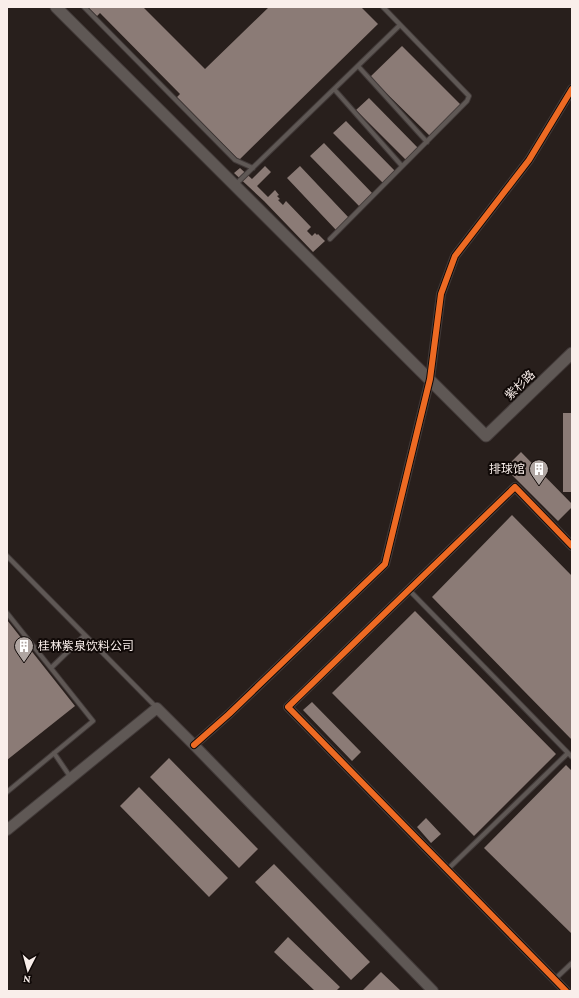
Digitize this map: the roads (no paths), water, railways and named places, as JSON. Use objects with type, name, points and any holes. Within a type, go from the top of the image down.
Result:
[{"type":"main road","points":[[56,7],[430,379]]},
{"type":"main road","name":"紫杉路","points":[[430,379],[486,436],[572,353]]},
{"type":"street","points":[[194,744],[229,714],[386,564],[430,379],[441,294],[455,256],[529,160],[572,89]]},
{"type":"street","points":[[566,991],[288,707],[514,487],[572,546]]},
{"type":"street","points":[[7,830],[157,708],[194,744],[433,991]]},
{"type":"lane","points":[[84,7],[235,160],[253,168]]},
{"type":"lane","points":[[330,239],[468,101],[469,96],[382,7]]},
{"type":"lane","points":[[235,185],[400,25]]},
{"type":"lane","points":[[358,66],[427,142]]},
{"type":"lane","points":[[334,89],[402,166]]},
{"type":"lane","points":[[7,556],[157,708]]},
{"type":"lane","points":[[409,590],[572,757]]},
{"type":"lane","points":[[7,613],[93,721],[7,792]]},
{"type":"lane","points":[[51,668],[85,635]]},
{"type":"lane","points":[[54,753],[71,778]]},
{"type":"lane","points":[[447,870],[568,753]]},
{"type":"lane","points":[[554,980],[572,963]]},
{"type":"place","name":"排球馆","points":[[539,486]]},
{"type":"place","name":"桂林紫泉饮料公司","points":[[24,663]]}]
